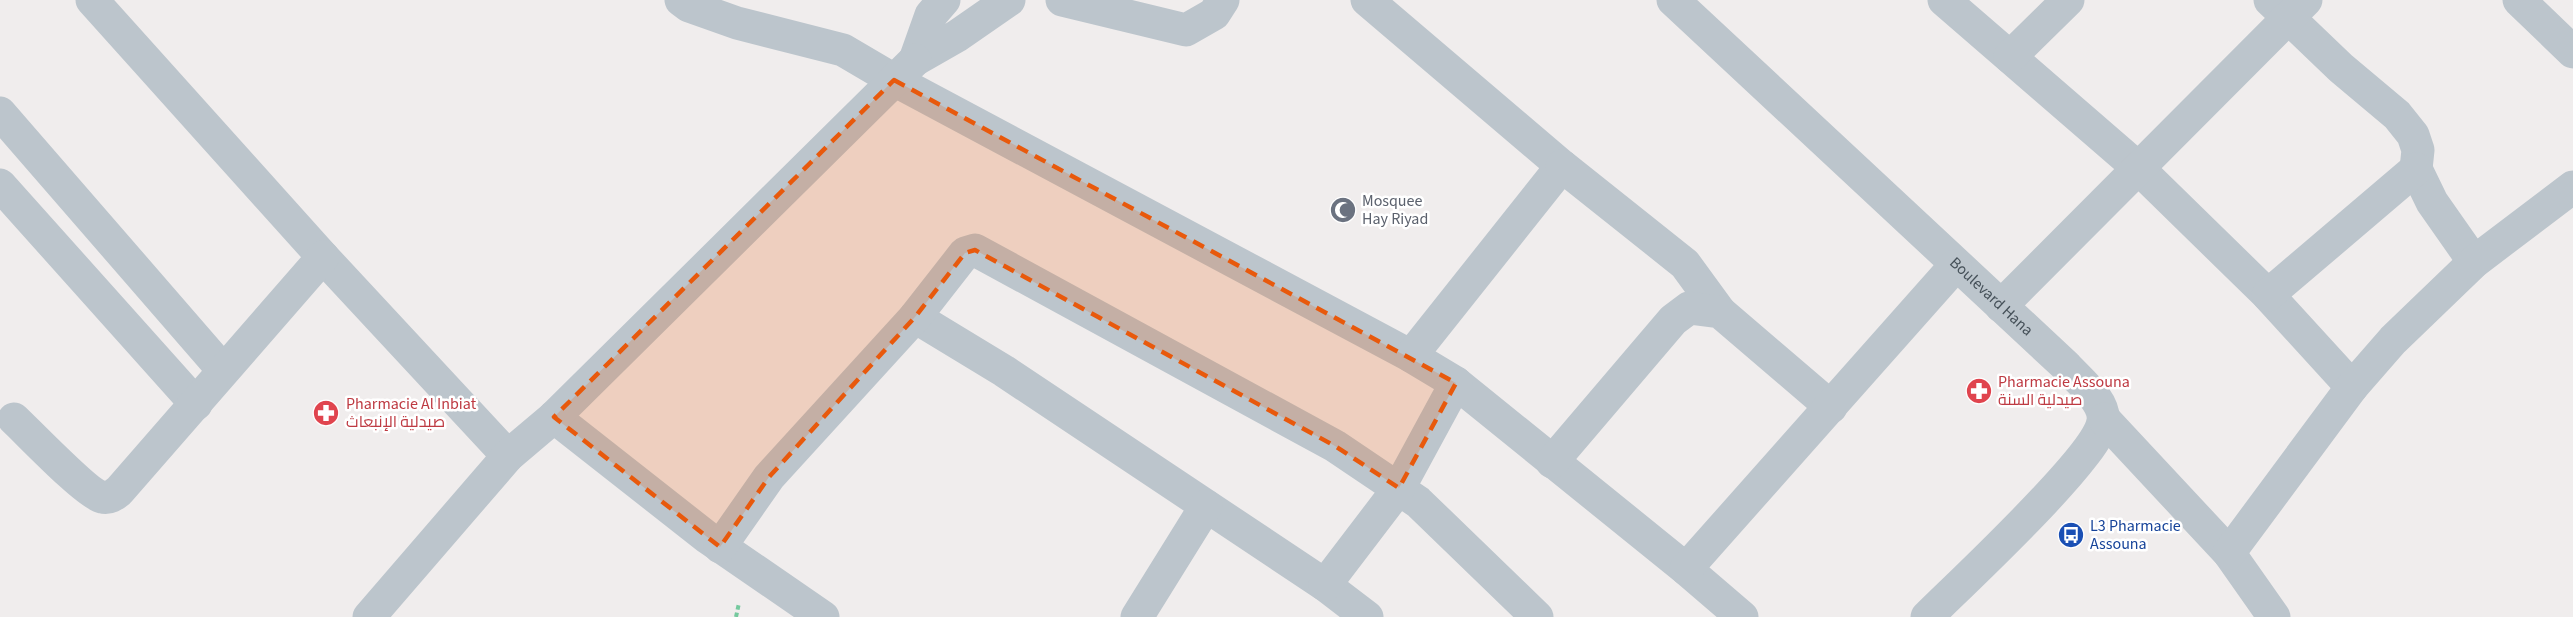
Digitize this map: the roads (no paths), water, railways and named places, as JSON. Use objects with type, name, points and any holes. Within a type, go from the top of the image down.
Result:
[{"type":"street","points":[[92,0],[323,258],[508,456]]},
{"type":"street","points":[[681,0],[689,6],[737,23],[843,50],[905,70],[1411,356],[1456,383],[1742,617]]},
{"type":"street","points":[[369,617],[508,456],[554,417],[905,70],[1009,0]]},
{"type":"street","points":[[1062,0],[1186,30],[1214,14],[1223,0]]},
{"type":"street","points":[[1367,0],[1562,166],[1685,264],[1720,312],[1831,407]]},
{"type":"street","name":"Boulevard Hana","points":[[1673,0],[2087,389],[2100,408],[2104,419],[2229,553],[2274,617]]},
{"type":"street","points":[[1944,0],[2137,168],[2268,295],[2352,387]]},
{"type":"street","points":[[2010,57],[2068,0]]},
{"type":"street","points":[[2519,0],[2573,52]]},
{"type":"street","points":[[905,70],[927,5],[957,36]]},
{"type":"street","points":[[2001,306],[2137,168],[2288,6],[2342,68],[2397,115],[2413,135],[2418,150],[2416,169],[2432,202],[2474,262]]},
{"type":"street","points":[[0,113],[223,370]]},
{"type":"street","points":[[41,161],[3,189],[196,404]]},
{"type":"street","points":[[1411,356],[1562,166]]},
{"type":"street","points":[[2268,295],[2416,169]]},
{"type":"street","points":[[2229,553],[2352,387],[2393,340],[2474,262],[2573,187]]},
{"type":"street","points":[[720,547],[769,477],[915,317],[965,253],[975,250],[1335,446],[1399,488],[1425,509],[1536,617]]},
{"type":"street","points":[[14,419],[87,489],[103,498],[111,497],[119,491],[323,258]]},
{"type":"street","points":[[1686,569],[1955,266]]},
{"type":"street","points":[[1552,462],[1673,320],[1689,308],[1720,312]]},
{"type":"street","points":[[915,317],[1004,371],[1325,585],[1367,617]]},
{"type":"street","points":[[1325,585],[1399,488],[1456,383]]},
{"type":"street","points":[[554,417],[720,547],[823,617]]},
{"type":"street","points":[[1927,617],[2072,471],[2096,440],[2104,419]]},
{"type":"street","points":[[1137,617],[1206,506]]},
{"type":"place","name":"Mosquee Hay Riyad","points":[[1343,210]]},
{"type":"place","name":"Pharmacie Assouna صيدلية السنة","points":[[1979,391]]},
{"type":"place","name":"Pharmacie Al Inbiat صيدلية الإنبعاث","points":[[326,413]]},
{"type":"place","name":"L3 Pharmacie Assouna","points":[[2071,535]]}]
